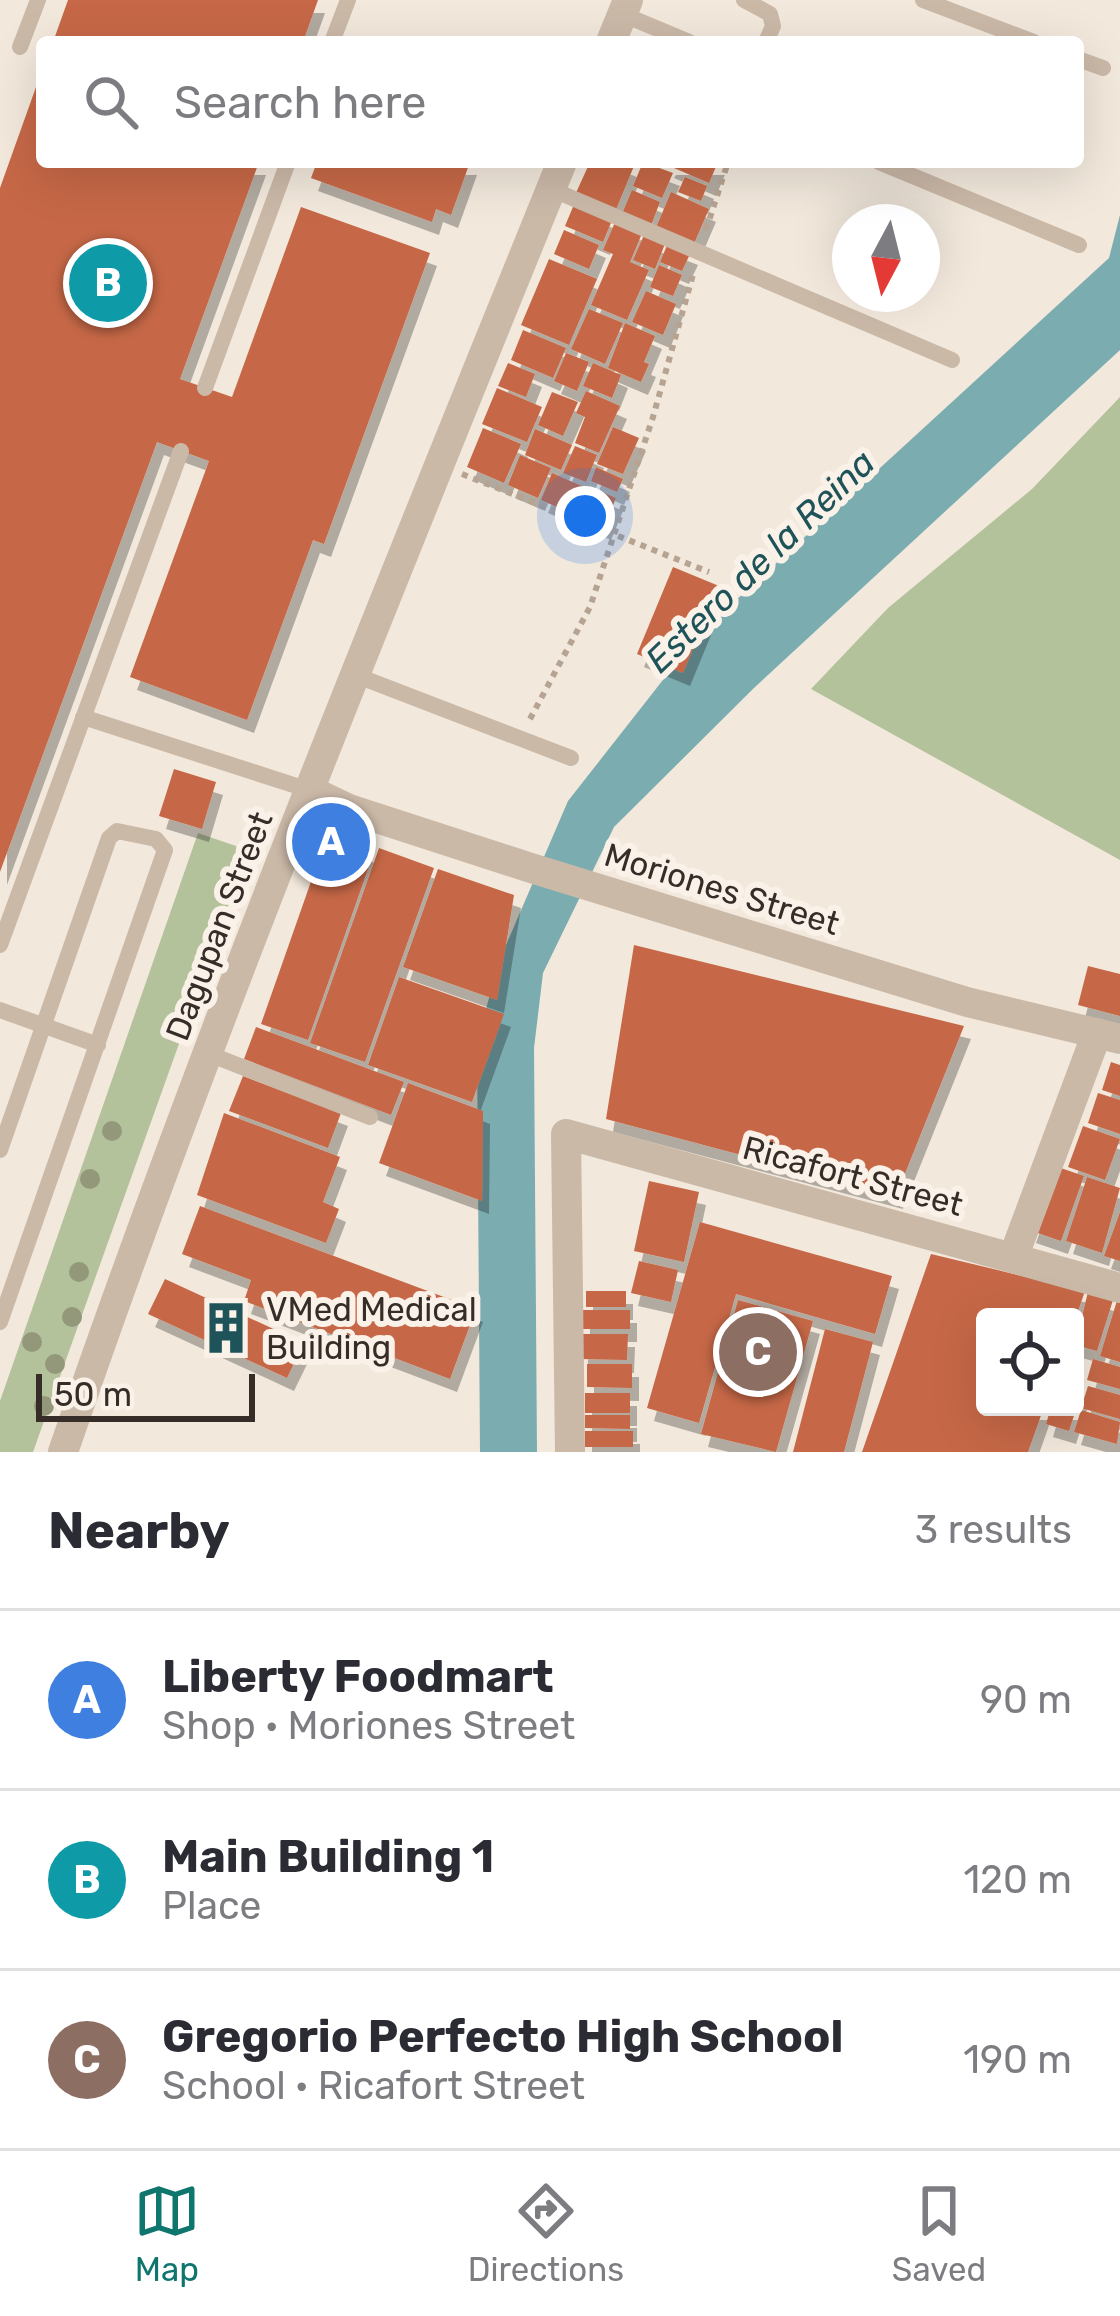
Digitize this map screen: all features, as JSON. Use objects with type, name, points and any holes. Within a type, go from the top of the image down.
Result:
[{"type":"street","name":"Dagupan Street","points":[[63,1452],[309,790],[557,176]]},
{"type":"street","name":"Moriones Street","points":[[309,790],[349,809],[531,868],[968,1002],[1108,1036]]},
{"type":"street","points":[[1012,1258],[1108,1036]]},
{"type":"street","name":"Ricafort Street","points":[[570,1452],[566,1134],[1120,1288]]},
{"type":"lane","points":[[20,47],[38,0]]},
{"type":"lane","points":[[334,36],[348,0]]},
{"type":"lane","points":[[744,0],[770,14],[768,36]]},
{"type":"lane","points":[[923,0],[1018,36]]},
{"type":"lane","points":[[620,19],[671,36]]},
{"type":"lane","points":[[1084,60],[1103,68]]},
{"type":"lane","points":[[205,388],[286,168]]},
{"type":"lane","points":[[893,168],[1079,245]]},
{"type":"lane","points":[[557,176],[699,252],[952,360]]},
{"type":"lane","points":[[0,945],[181,451]]},
{"type":"lane","points":[[355,675],[571,758]]},
{"type":"lane","points":[[83,717],[309,790]]},
{"type":"lane","points":[[0,1150],[109,838],[117,831],[156,839],[165,850],[0,1322]]},
{"type":"lane","points":[[0,1010],[98,1046]]},
{"type":"lane","points":[[209,1054],[370,1117]]},
{"type":"path","points":[[520,738],[590,607],[726,168]]},
{"type":"path","points":[[439,465],[709,572]]},
{"type":"green space","points":[[1120,397],[1120,860],[811,689],[888,608],[1032,489]]},
{"type":"green space","points":[[198,833],[236,846],[244,862],[33,1452],[0,1452],[0,1401]]},
{"type":"water","points":[[1120,215],[1120,350],[755,687],[614,827],[543,973],[534,1048],[537,1452],[480,1452],[477,1041],[500,959],[568,801],[699,634],[1109,258]]},
{"type":"building","points":[[68,0],[318,0],[305,36],[55,36]]},
{"type":"building","points":[[36,87],[36,168],[257,168],[180,379],[232,397],[301,207],[430,253],[324,544],[313,540],[247,720],[130,677],[209,461],[157,442],[0,872],[0,188]]},
{"type":"building","points":[[315,168],[468,168],[451,215],[436,209],[432,222],[311,178]]},
{"type":"building","points":[[587,168],[633,168],[615,212],[575,195]]},
{"type":"building","points":[[640,168],[673,173],[662,198],[633,186]]},
{"type":"building","points":[[674,168],[715,168],[709,183]]},
{"type":"building","points":[[685,177],[707,186],[701,201],[678,192]]},
{"type":"building","points":[[632,190],[660,202],[650,228],[621,216]]},
{"type":"building","points":[[671,192],[709,209],[693,246],[655,230]]},
{"type":"building","points":[[575,202],[613,218],[603,242],[565,226]]},
{"type":"building","points":[[616,220],[643,231],[630,262],[649,270],[627,320],[591,305],[613,254],[603,250]]},
{"type":"building","points":[[564,230],[599,245],[589,269],[554,254]]},
{"type":"building","points":[[644,235],[665,244],[655,269],[633,260]]},
{"type":"building","points":[[668,243],[691,252],[682,271],[660,262]]},
{"type":"building","points":[[549,259],[597,279],[569,345],[521,325]]},
{"type":"building","points":[[659,265],[682,275],[673,296],[650,287]]},
{"type":"building","points":[[646,291],[676,304],[663,335],[632,322]]},
{"type":"building","points":[[589,309],[623,323],[605,364],[571,349]]},
{"type":"building","points":[[625,323],[655,336],[641,382],[608,368]]},
{"type":"building","points":[[523,330],[566,348],[553,378],[511,360]]},
{"type":"building","points":[[566,353],[589,362],[577,391],[554,381]]},
{"type":"building","points":[[508,363],[535,374],[526,397],[498,386]]},
{"type":"building","points":[[593,363],[621,375],[612,398],[583,386]]},
{"type":"building","points":[[497,388],[542,407],[527,442],[482,424]]},
{"type":"building","points":[[586,391],[620,406],[599,453],[575,443],[585,417],[576,413]]},
{"type":"building","points":[[552,392],[578,402],[563,436],[538,425]]},
{"type":"building","points":[[613,427],[639,438],[623,474],[597,464]]},
{"type":"building","points":[[483,428],[521,444],[504,483],[467,467]]},
{"type":"building","points":[[535,429],[572,445],[561,470],[525,455]]},
{"type":"building","points":[[575,446],[597,455],[586,482],[563,473]]},
{"type":"building","points":[[520,455],[551,468],[538,498],[508,485]]},
{"type":"building","points":[[596,467],[623,479],[617,492],[591,481]]},
{"type":"building","points":[[552,473],[589,489],[577,516],[541,500]]},
{"type":"building","points":[[593,488],[616,498],[604,527],[581,517]]},
{"type":"building","points":[[673,567],[719,586],[683,673],[637,654]]},
{"type":"building","points":[[174,769],[216,782],[202,829],[159,816]]},
{"type":"building","points":[[327,836],[374,852],[308,1040],[261,1024]]},
{"type":"building","points":[[379,848],[434,868],[365,1062],[310,1043]]},
{"type":"building","points":[[438,869],[514,895],[497,1000],[403,967]]},
{"type":"building","points":[[634,945],[964,1026],[896,1196],[606,1119]]},
{"type":"building","points":[[1088,966],[1120,974],[1120,1016],[1078,1005]]},
{"type":"building","points":[[399,977],[504,1014],[472,1102],[368,1065]]},
{"type":"building","points":[[256,1027],[404,1082],[391,1115],[244,1059]]},
{"type":"building","points":[[1111,1062],[1120,1065],[1120,1096],[1102,1090]]},
{"type":"building","points":[[243,1076],[341,1113],[328,1148],[229,1111]]},
{"type":"building","points":[[408,1083],[483,1111],[482,1201],[379,1163]]},
{"type":"building","points":[[1098,1093],[1120,1100],[1120,1134],[1088,1123]]},
{"type":"building","points":[[224,1113],[340,1157],[323,1202],[339,1209],[326,1243],[197,1195]]},
{"type":"building","points":[[1083,1126],[1120,1139],[1105,1180],[1068,1167]]},
{"type":"building","points":[[1052,1165],[1084,1176],[1061,1241],[1029,1230]]},
{"type":"building","points":[[1087,1177],[1120,1188],[1102,1253],[1066,1241]]},
{"type":"building","points":[[649,1181],[699,1192],[684,1262],[634,1251]]},
{"type":"building","points":[[200,1206],[476,1309],[450,1379],[244,1301],[251,1280],[182,1254]]},
{"type":"building","points":[[1120,1212],[1120,1261],[1104,1256]]},
{"type":"building","points":[[700,1222],[892,1276],[875,1334],[736,1294],[699,1423],[647,1408]]},
{"type":"building","points":[[931,1254],[1085,1291],[1079,1308],[976,1308],[976,1416],[1041,1416],[1028,1452],[862,1452]]},
{"type":"building","points":[[639,1261],[678,1270],[671,1302],[631,1293]]},
{"type":"building","name":"VMed Medical Building","points":[[165,1279],[304,1343],[287,1378],[148,1314]]},
{"type":"building","points":[[586,1291],[626,1291],[626,1307],[586,1307]]},
{"type":"building","points":[[1088,1292],[1113,1300],[1097,1351],[1084,1347]]},
{"type":"building","points":[[1120,1294],[1120,1362],[1100,1356]]},
{"type":"building","points":[[738,1300],[813,1321],[776,1452],[701,1434]]},
{"type":"building","points":[[583,1310],[630,1310],[630,1329],[583,1329]]},
{"type":"building","points":[[825,1329],[873,1342],[844,1452],[793,1452]]},
{"type":"building","points":[[581,1334],[628,1334],[627,1360],[581,1359]]},
{"type":"building","points":[[1093,1359],[1120,1367],[1120,1389],[1087,1380]]},
{"type":"building","points":[[587,1364],[632,1364],[632,1388],[587,1387]]},
{"type":"building","points":[[1088,1386],[1120,1395],[1120,1419],[1084,1409]]},
{"type":"building","points":[[585,1393],[630,1393],[630,1413],[585,1413]]},
{"type":"building","points":[[1084,1411],[1120,1422],[1117,1444],[1074,1432]]},
{"type":"building","points":[[585,1415],[630,1415],[630,1429],[585,1428]]},
{"type":"building","points":[[1048,1416],[1074,1416],[1069,1431],[1046,1424]]},
{"type":"building","points":[[585,1431],[633,1431],[633,1447],[585,1447]]},
{"type":"place","name":"Main Building 1","points":[[108,283]]},
{"type":"place","name":"Liberty Foodmart","points":[[331,842]]},
{"type":"place","name":"VMed Medical Building","points":[[226,1328]]},
{"type":"place","name":"Gregorio Perfecto High School","points":[[758,1352]]},
{"type":"water label","name":"Estero de la Reina","points":[[760,561]]}]
